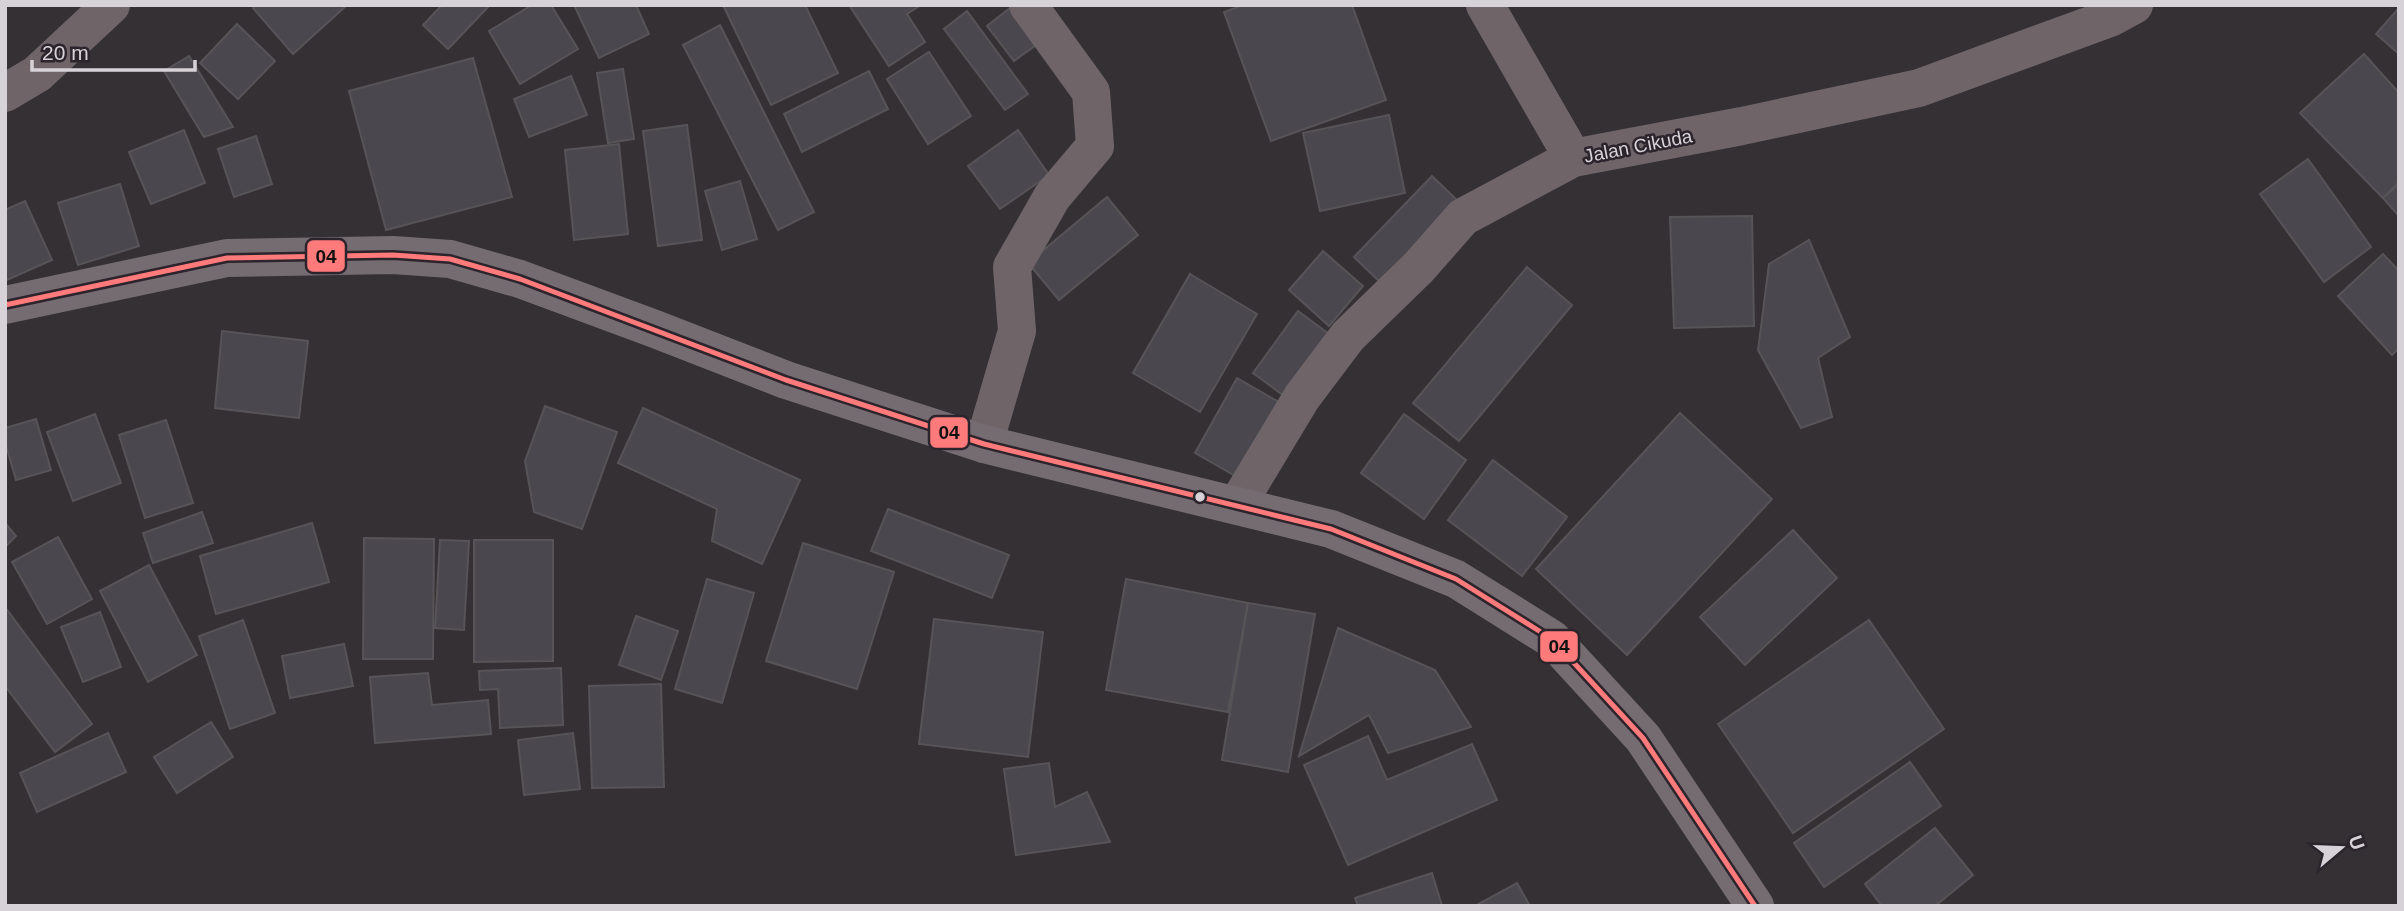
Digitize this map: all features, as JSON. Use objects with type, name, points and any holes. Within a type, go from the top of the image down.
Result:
[{"type":"highway","points":[[5,305],[227,258],[393,256],[450,259],[520,279],[786,380],[985,444],[1331,529],[1456,579],[1552,639],[1643,738],[1755,906]]},
{"type":"street","points":[[5,93],[37,74],[111,5]]},
{"type":"street","points":[[985,444],[1017,331],[1012,267],[1052,197],[1095,146],[1091,92],[1028,5]]},
{"type":"street","points":[[1485,5],[1573,158]]},
{"type":"street","name":"Jalan Cikuda","points":[[1237,505],[1302,397],[1348,336],[1419,267],[1463,217],[1573,158],[1742,126],[1919,88],[2110,18],[2134,5]]},
{"type":"building","points":[[256,5],[347,5],[293,54],[253,8]]},
{"type":"building","points":[[442,5],[490,5],[448,49],[423,25]]},
{"type":"building","points":[[532,5],[551,5],[578,49],[520,84],[489,31]]},
{"type":"building","points":[[574,5],[636,5],[649,34],[599,58]]},
{"type":"building","points":[[723,5],[805,5],[838,73],[771,105]]},
{"type":"building","points":[[849,5],[921,5],[907,14],[925,42],[889,66]]},
{"type":"building","points":[[1014,5],[1043,40],[1014,61],[987,26]]},
{"type":"building","points":[[1243,5],[1352,5],[1386,100],[1271,141],[1224,12]]},
{"type":"building","points":[[2399,8],[2399,54],[2376,34]]},
{"type":"building","points":[[967,11],[1028,94],[1005,110],[944,29]]},
{"type":"building","points":[[237,24],[275,61],[238,99],[200,63]]},
{"type":"building","points":[[720,25],[814,212],[778,230],[683,45]]},
{"type":"building","points":[[929,52],[971,116],[928,144],[887,79]]},
{"type":"building","points":[[2364,54],[2399,93],[2399,182],[2383,198],[2300,113]]},
{"type":"building","points":[[189,56],[233,127],[204,137],[164,71]]},
{"type":"building","points":[[473,58],[512,197],[386,230],[349,91]]},
{"type":"building","points":[[623,69],[634,139],[608,143],[597,73]]},
{"type":"building","points":[[869,71],[888,109],[802,152],[784,114]]},
{"type":"building","points":[[571,76],[587,115],[529,137],[514,99]]},
{"type":"building","points":[[1389,115],[1405,193],[1320,211],[1303,133]]},
{"type":"building","points":[[687,125],[702,240],[658,246],[643,131]]},
{"type":"building","points":[[184,130],[205,183],[151,204],[129,152]]},
{"type":"building","points":[[1018,130],[1049,175],[1000,209],[968,166]]},
{"type":"building","points":[[256,136],[272,184],[234,197],[218,149]]},
{"type":"building","points":[[619,144],[628,234],[574,240],[565,150]]},
{"type":"building","points":[[2308,159],[2371,247],[2324,282],[2260,194]]},
{"type":"building","points":[[1432,176],[1462,205],[1384,286],[1354,257]]},
{"type":"building","points":[[740,181],[757,239],[722,250],[705,191]]},
{"type":"building","points":[[120,184],[139,246],[78,265],[58,203]]},
{"type":"building","points":[[2399,184],[2399,216],[2383,198]]},
{"type":"building","points":[[1107,197],[1138,235],[1059,300],[1028,263]]},
{"type":"building","points":[[25,201],[52,260],[7,280],[5,210]]},
{"type":"building","points":[[1752,216],[1754,326],[1674,328],[1670,217]]},
{"type":"building","points":[[1809,240],[1850,337],[1818,358],[1832,417],[1801,428],[1758,350],[1769,264]]},
{"type":"building","points":[[1323,251],[1363,286],[1329,326],[1289,290]]},
{"type":"building","points":[[2383,254],[2399,271],[2399,348],[2392,355],[2338,296]]},
{"type":"building","points":[[1527,267],[1572,305],[1459,441],[1413,403]]},
{"type":"building","points":[[1190,274],[1257,314],[1200,412],[1133,373]]},
{"type":"building","points":[[1298,311],[1329,334],[1284,396],[1253,373]]},
{"type":"building","points":[[222,331],[308,341],[299,418],[215,408]]},
{"type":"building","points":[[1237,378],[1284,405],[1242,480],[1195,453]]},
{"type":"building","points":[[545,406],[617,432],[582,529],[534,512],[525,461]]},
{"type":"building","points":[[643,408],[800,480],[762,564],[712,541],[717,509],[618,463]]},
{"type":"building","points":[[1680,413],[1772,499],[1627,655],[1536,569]]},
{"type":"building","points":[[95,414],[121,483],[73,501],[47,432]]},
{"type":"building","points":[[1404,414],[1466,460],[1424,519],[1361,473]]},
{"type":"building","points":[[36,419],[51,470],[16,480],[5,442],[5,428]]},
{"type":"building","points":[[166,420],[193,503],[145,518],[119,435]]},
{"type":"building","points":[[1493,460],[1567,517],[1522,576],[1448,520]]},
{"type":"building","points":[[888,509],[1009,555],[992,598],[871,551]]},
{"type":"building","points":[[202,512],[213,543],[153,563],[143,533]]},
{"type":"building","points":[[5,523],[16,536],[5,547]]},
{"type":"building","points":[[312,523],[329,582],[216,614],[200,556]]},
{"type":"building","points":[[1793,530],[1837,578],[1745,665],[1700,617]]},
{"type":"building","points":[[58,537],[92,599],[47,624],[12,562]]},
{"type":"building","points":[[364,538],[434,539],[433,659],[363,659]]},
{"type":"building","points":[[440,540],[469,541],[464,630],[435,628]]},
{"type":"building","points":[[474,540],[553,540],[553,661],[474,662]]},
{"type":"building","points":[[803,543],[894,572],[857,689],[766,661]]},
{"type":"building","points":[[149,565],[197,655],[148,682],[100,591]]},
{"type":"building","points":[[707,579],[754,593],[722,703],[675,689]]},
{"type":"building","points":[[1126,579],[1248,603],[1228,712],[1106,690]]},
{"type":"building","points":[[1248,603],[1315,614],[1288,772],[1222,760]]},
{"type":"building","points":[[5,607],[92,724],[55,752],[5,686]]},
{"type":"building","points":[[100,612],[121,667],[83,682],[61,627]]},
{"type":"building","points":[[636,616],[678,631],[661,680],[619,665]]},
{"type":"building","points":[[934,619],[1043,632],[1028,757],[919,744]]},
{"type":"building","points":[[243,620],[275,713],[230,729],[199,636]]},
{"type":"building","points":[[1869,620],[1944,729],[1793,833],[1718,724]]},
{"type":"building","points":[[1338,628],[1435,670],[1471,727],[1388,753],[1369,715],[1299,756]]},
{"type":"building","points":[[344,644],[353,686],[290,698],[282,656]]},
{"type":"building","points":[[561,668],[563,725],[500,728],[498,689],[480,690],[479,671]]},
{"type":"building","points":[[428,673],[432,705],[488,700],[491,734],[375,743],[370,677]]},
{"type":"building","points":[[661,684],[664,787],[592,788],[589,686]]},
{"type":"building","points":[[211,722],[233,757],[177,793],[154,757]]},
{"type":"building","points":[[108,733],[126,772],[37,812],[20,773]]},
{"type":"building","points":[[573,733],[580,789],[524,795],[518,740]]},
{"type":"building","points":[[1368,736],[1387,780],[1472,744],[1497,800],[1348,865],[1304,765]]},
{"type":"building","points":[[1910,762],[1941,806],[1824,887],[1794,843]]},
{"type":"building","points":[[1049,763],[1055,807],[1087,792],[1110,842],[1016,855],[1004,769]]},
{"type":"building","points":[[1935,828],[1973,875],[1935,906],[1882,906],[1865,884]]},
{"type":"building","points":[[1432,873],[1442,906],[1358,906],[1355,898]]},
{"type":"building","points":[[1517,883],[1530,906],[1475,906]]},
{"type":"transit line","name":"04","points":[[5,305],[227,258],[393,255],[450,259],[520,279],[786,380],[984,444],[1331,529],[1456,579],[1552,639],[1643,738],[1755,906]]}]
